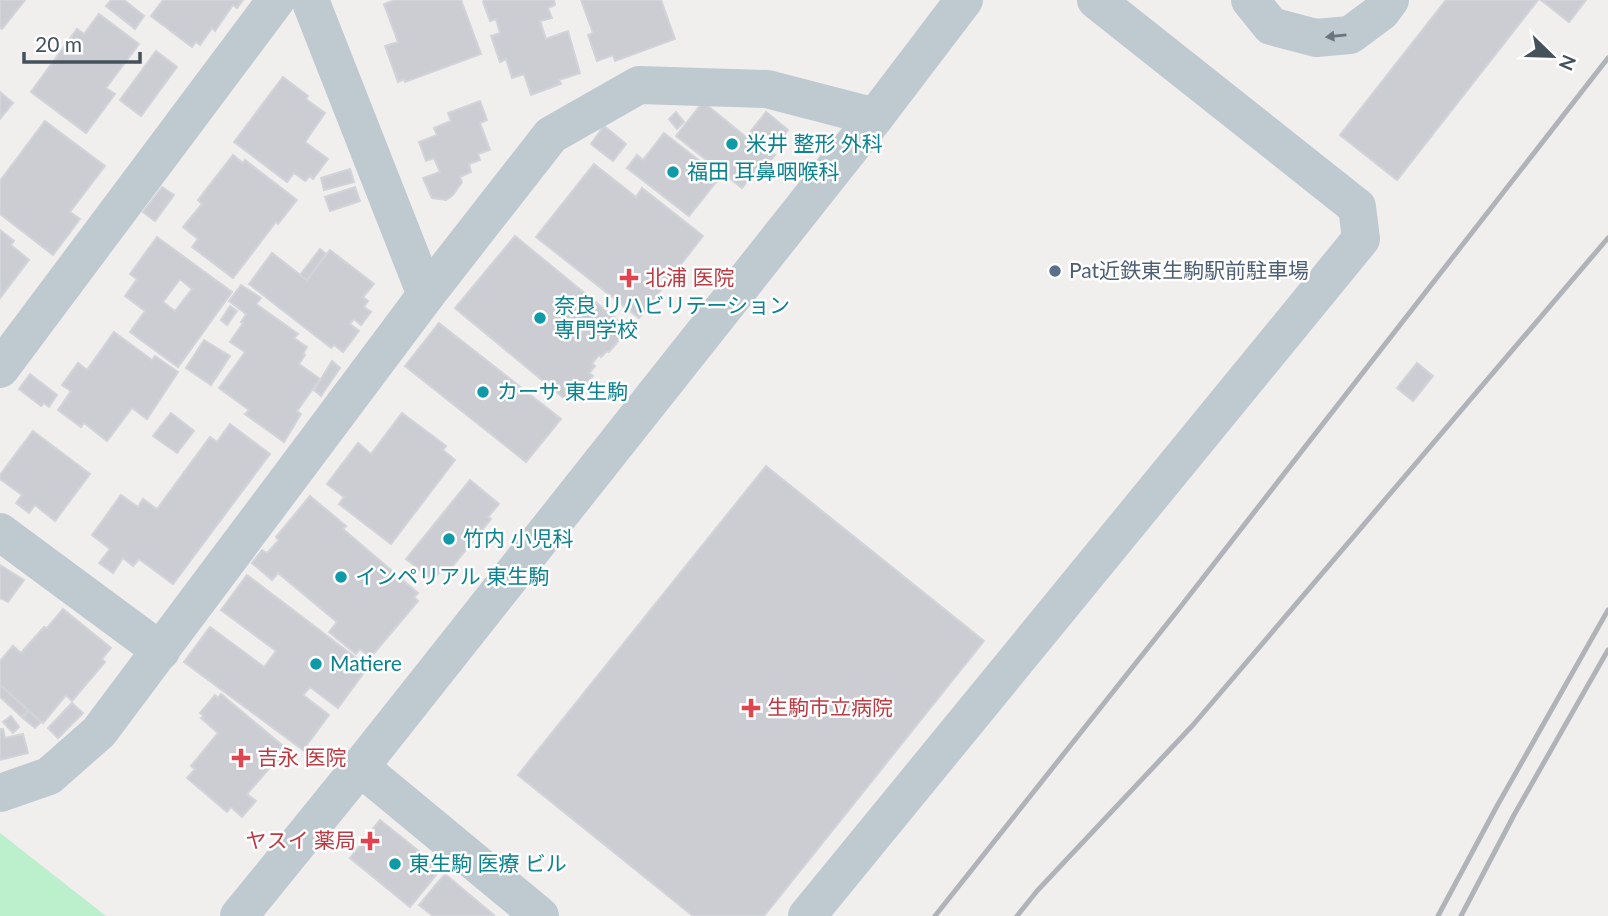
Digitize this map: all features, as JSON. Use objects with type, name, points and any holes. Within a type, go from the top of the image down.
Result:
[{"type":"street","points":[[0,369],[276,0]]},
{"type":"street","points":[[310,0],[426,295]]},
{"type":"street","points":[[239,916],[875,117],[964,0]]},
{"type":"street","points":[[807,916],[1361,239],[1357,207],[1096,0]]},
{"type":"street","points":[[1250,0],[1271,26],[1316,38],[1350,35],[1381,12],[1390,0]]},
{"type":"street","points":[[0,793],[49,776],[99,732],[426,295],[551,135],[639,85],[767,89],[875,117]]},
{"type":"street","points":[[0,532],[161,651]]},
{"type":"street","points":[[360,767],[539,915]]},
{"type":"green space","points":[[0,833],[106,916],[0,916]]},
{"type":"building","points":[[0,0],[25,0],[2,29],[0,28]]},
{"type":"building","points":[[111,0],[124,0],[144,16],[135,29],[106,6]]},
{"type":"building","points":[[163,0],[243,0],[237,8],[233,5],[215,31],[212,28],[200,45],[196,42],[192,47],[151,16]]},
{"type":"building","points":[[395,0],[461,0],[481,54],[405,82],[404,79],[398,82],[385,46],[398,42],[384,4]]},
{"type":"building","points":[[484,0],[554,0],[555,5],[548,8],[552,18],[540,21],[546,39],[568,31],[580,73],[559,80],[561,84],[531,95],[524,74],[512,78],[506,59],[500,62],[491,36],[500,33],[496,19],[490,21]]},
{"type":"building","points":[[581,0],[661,0],[675,39],[615,61],[613,55],[597,61],[588,35],[593,33]]},
{"type":"building","points":[[1446,0],[1538,0],[1397,180],[1340,135]]},
{"type":"building","points":[[1541,0],[1586,0],[1569,22]]},
{"type":"building","points":[[99,14],[139,44],[106,88],[115,94],[86,133],[31,92],[77,29],[84,34]]},
{"type":"building","points":[[156,51],[177,67],[141,116],[120,100]]},
{"type":"building","points":[[283,77],[325,113],[305,142],[328,159],[313,179],[310,176],[305,181],[294,173],[287,182],[234,142]]},
{"type":"building","points":[[0,92],[13,103],[0,119]]},
{"type":"building","points":[[480,101],[487,120],[480,123],[490,150],[478,154],[480,160],[469,164],[471,172],[460,177],[462,182],[453,195],[446,200],[432,198],[423,178],[440,172],[434,158],[426,161],[419,142],[437,135],[434,128],[451,121],[448,113]]},
{"type":"building","name":"米井 整形 外科","points":[[703,102],[746,137],[766,112],[788,130],[771,152],[775,155],[762,172],[757,169],[742,188],[676,136]]},
{"type":"building","points":[[676,112],[684,122],[677,129],[669,119]]},
{"type":"building","points":[[45,121],[105,166],[70,212],[80,219],[53,255],[0,214],[0,181]]},
{"type":"building","points":[[604,126],[626,144],[613,161],[591,144]]},
{"type":"building","name":"福田 耳鼻咽喉科","points":[[664,133],[720,177],[689,216],[627,168],[637,155],[643,160]]},
{"type":"building","points":[[233,155],[243,163],[245,160],[297,200],[278,224],[276,222],[233,278],[192,247],[198,239],[183,227],[202,204],[198,200]]},
{"type":"building","name":"北浦 医院","points":[[594,164],[636,197],[642,188],[703,236],[639,318],[536,237]]},
{"type":"building","points":[[350,169],[354,182],[324,190],[321,178]]},
{"type":"building","points":[[162,187],[174,195],[155,221],[143,212]]},
{"type":"building","points":[[355,187],[360,201],[330,211],[325,197]]},
{"type":"building","points":[[0,230],[14,241],[11,245],[29,260],[0,298]]},
{"type":"building","name":"奈良 リハビリテーション 専門学校","points":[[515,236],[626,327],[623,330],[626,332],[609,352],[601,357],[599,355],[592,364],[595,366],[589,373],[593,376],[576,395],[573,393],[566,400],[455,308]]},
{"type":"building","points":[[157,237],[232,292],[178,367],[130,332],[145,311],[125,296],[137,279],[130,274]],"holes":[[[180,279],[192,289],[175,311],[163,302]]]},
{"type":"building","points":[[320,249],[326,254],[307,280],[300,275]]},
{"type":"building","points":[[330,250],[374,284],[363,297],[368,301],[364,307],[371,312],[361,325],[354,319],[350,324],[359,331],[343,352],[334,345],[331,348],[249,284],[272,253],[307,280]]},
{"type":"building","points":[[241,285],[261,298],[256,304],[298,334],[294,338],[307,347],[299,364],[320,379],[297,411],[301,414],[284,442],[245,414],[249,410],[219,388],[245,352],[230,342],[246,314],[229,301]]},
{"type":"building","points":[[230,306],[237,311],[227,325],[221,320]]},
{"type":"building","name":"カーサ 東生駒","points":[[439,323],[561,419],[526,462],[405,366]]},
{"type":"building","points":[[114,332],[152,360],[155,356],[178,372],[147,419],[132,408],[107,441],[84,423],[81,427],[58,410],[71,391],[62,385],[78,363],[87,370]]},
{"type":"building","points":[[204,340],[230,356],[211,385],[186,368]]},
{"type":"building","points":[[332,361],[340,368],[321,396],[314,390]]},
{"type":"building","points":[[1417,363],[1433,376],[1413,401],[1397,388]]},
{"type":"building","points":[[30,374],[57,395],[49,407],[44,403],[41,406],[19,389]]},
{"type":"building","points":[[171,413],[194,431],[177,453],[153,436]]},
{"type":"building","points":[[402,413],[446,446],[443,450],[455,460],[391,544],[339,504],[344,497],[327,484],[358,443],[371,454]]},
{"type":"building","points":[[230,424],[270,454],[173,584],[139,559],[133,566],[123,558],[113,573],[99,563],[110,549],[92,535],[121,495],[138,507],[143,499],[157,509],[210,437],[217,442]]},
{"type":"building","points":[[33,431],[90,474],[55,521],[35,505],[29,513],[16,503],[22,495],[0,479],[0,475]]},
{"type":"building","name":"生駒市立病院","points":[[766,466],[984,641],[764,916],[693,916],[518,775]]},
{"type":"building","name":"竹内 小児科","points":[[470,480],[499,504],[488,517],[491,519],[447,573],[442,569],[433,580],[406,559]]},
{"type":"building","name":"インペリアル 東生駒","points":[[310,496],[346,526],[343,529],[418,593],[414,597],[418,601],[370,658],[360,649],[356,654],[329,632],[337,622],[278,573],[272,580],[252,563],[262,550],[267,553],[279,540],[276,537]]},
{"type":"building","points":[[0,565],[24,580],[8,602],[0,598]]},
{"type":"building","name":"Matiere","points":[[247,575],[368,667],[338,708],[310,687],[303,695],[329,715],[303,750],[184,662],[210,627],[264,667],[276,651],[221,610]]},
{"type":"building","points":[[63,609],[111,648],[102,659],[105,662],[72,701],[66,695],[43,723],[0,685],[0,661],[13,646],[21,653]]},
{"type":"building","points":[[0,685],[28,710],[22,717],[0,697]]},
{"type":"building","name":"吉永 医院","points":[[221,694],[289,751],[276,767],[273,764],[247,794],[256,801],[242,817],[231,807],[227,812],[187,778],[195,769],[191,766],[218,733],[201,718],[204,716],[200,713],[215,695],[218,698]]},
{"type":"building","points":[[72,703],[83,713],[58,738],[48,728]]},
{"type":"building","points":[[28,711],[41,722],[35,728],[23,718]]},
{"type":"building","points":[[11,716],[19,727],[13,733],[3,722]]},
{"type":"building","points":[[0,729],[3,729],[5,738],[23,734],[28,753],[0,760]]},
{"type":"building","name":"東生駒 医療 ビル","points":[[380,820],[441,869],[410,907],[350,858]]},
{"type":"building","points":[[445,874],[494,915],[433,916],[419,905]]},
{"type":"railway","points":[[935,916],[1178,610],[1608,58]]},
{"type":"railway","points":[[1017,916],[1037,891],[1193,725],[1608,238]]},
{"type":"railway","points":[[1438,916],[1608,610]]},
{"type":"railway","points":[[1461,916],[1514,815],[1608,650]]},
{"type":"place","name":"米井 整形 外科","points":[[732,144]]},
{"type":"place","name":"福田 耳鼻咽喉科","points":[[673,172]]},
{"type":"place","name":"Pat近鉄東生駒駅前駐車場","points":[[1055,271]]},
{"type":"place","name":"北浦 医院","points":[[629,278]]},
{"type":"place","name":"奈良 リハビリテーション 専門学校","points":[[540,318]]},
{"type":"place","name":"カーサ 東生駒","points":[[483,392]]},
{"type":"place","name":"竹内 小児科","points":[[449,539]]},
{"type":"place","name":"インペリアル 東生駒","points":[[341,577]]},
{"type":"place","name":"Matiere","points":[[316,664]]},
{"type":"place","name":"生駒市立病院","points":[[751,708]]},
{"type":"place","name":"吉永 医院","points":[[241,758]]},
{"type":"place","name":"ヤスイ 薬局","points":[[370,841]]},
{"type":"place","name":"東生駒 医療 ビル","points":[[395,864]]}]
